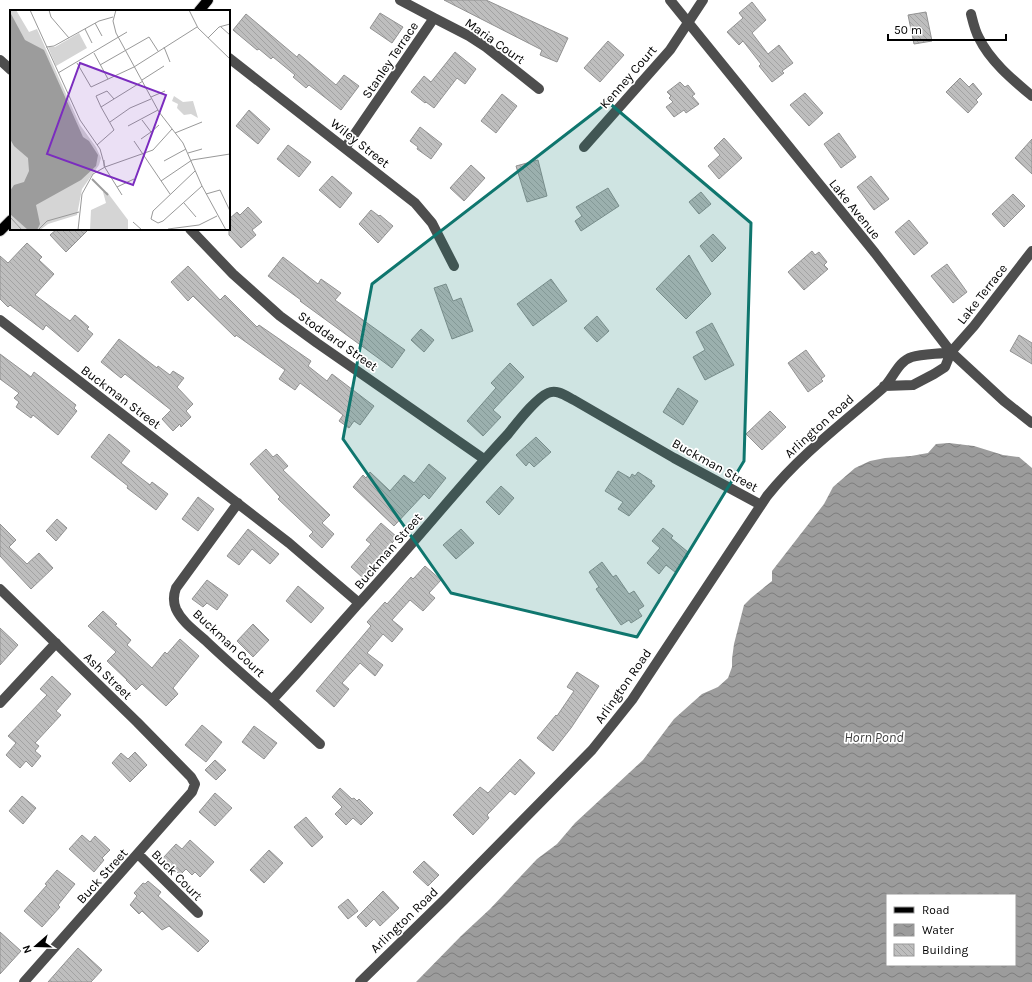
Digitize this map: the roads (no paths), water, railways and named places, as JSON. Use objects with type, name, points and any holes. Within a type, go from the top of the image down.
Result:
[{"type":"main road","points":[[200,10],[208,0]]},
{"type":"main road","points":[[0,231],[10,221]]},
{"type":"street","name":"Stanley Terrace","points":[[346,148],[434,18],[400,0]]},
{"type":"street","name":"Lake Avenue","points":[[670,0],[875,253],[951,352],[1007,404],[1032,423]]},
{"type":"street","name":"Kenney Court","points":[[584,147],[667,53],[703,0]]},
{"type":"street","points":[[971,14],[976,32],[983,46],[1000,67],[1032,96]]},
{"type":"street","name":"Maria Court","points":[[434,18],[486,46],[540,89]]},
{"type":"street","name":"Wiley Street","points":[[230,59],[346,148],[421,209],[432,223],[454,266]]},
{"type":"street","points":[[0,60],[10,69]]},
{"type":"street","name":"Stoddard Street","points":[[191,230],[233,274],[280,316],[484,459]]},
{"type":"street","name":"Lake Terrace","points":[[951,352],[974,326],[1032,251]]},
{"type":"street","name":"Buckman Street","points":[[0,320],[238,503],[359,603],[484,459],[538,400],[546,394],[554,392],[574,400],[674,458],[761,505]]},
{"type":"street","points":[[884,386],[913,385],[945,366],[951,352]]},
{"type":"street","name":"Arlington Road","points":[[360,982],[455,889],[592,750],[632,700],[761,505],[778,482],[848,416],[884,386],[900,365],[911,357],[951,352]]},
{"type":"street","name":"Buckman Court","points":[[238,503],[176,588],[173,596],[174,604],[179,615],[188,624],[320,744]]},
{"type":"street","name":"Ash Street","points":[[0,589],[137,722],[191,777],[195,784]]},
{"type":"street","points":[[272,700],[359,603]]},
{"type":"street","points":[[0,704],[56,643]]},
{"type":"street","name":"Buck Street","points":[[24,982],[192,792],[195,784]]},
{"type":"street","name":"Buck Court","points":[[138,854],[198,913]]},
{"type":"water","name":"Horn Pond","points":[[949,443],[974,446],[1003,455],[1019,457],[1032,468],[1032,982],[416,982],[490,909],[537,859],[557,844],[575,823],[643,760],[674,719],[702,694],[718,687],[728,678],[732,667],[734,644],[744,605],[772,581],[772,571],[824,504],[833,487],[855,468],[870,461],[928,453],[936,444]]}]
